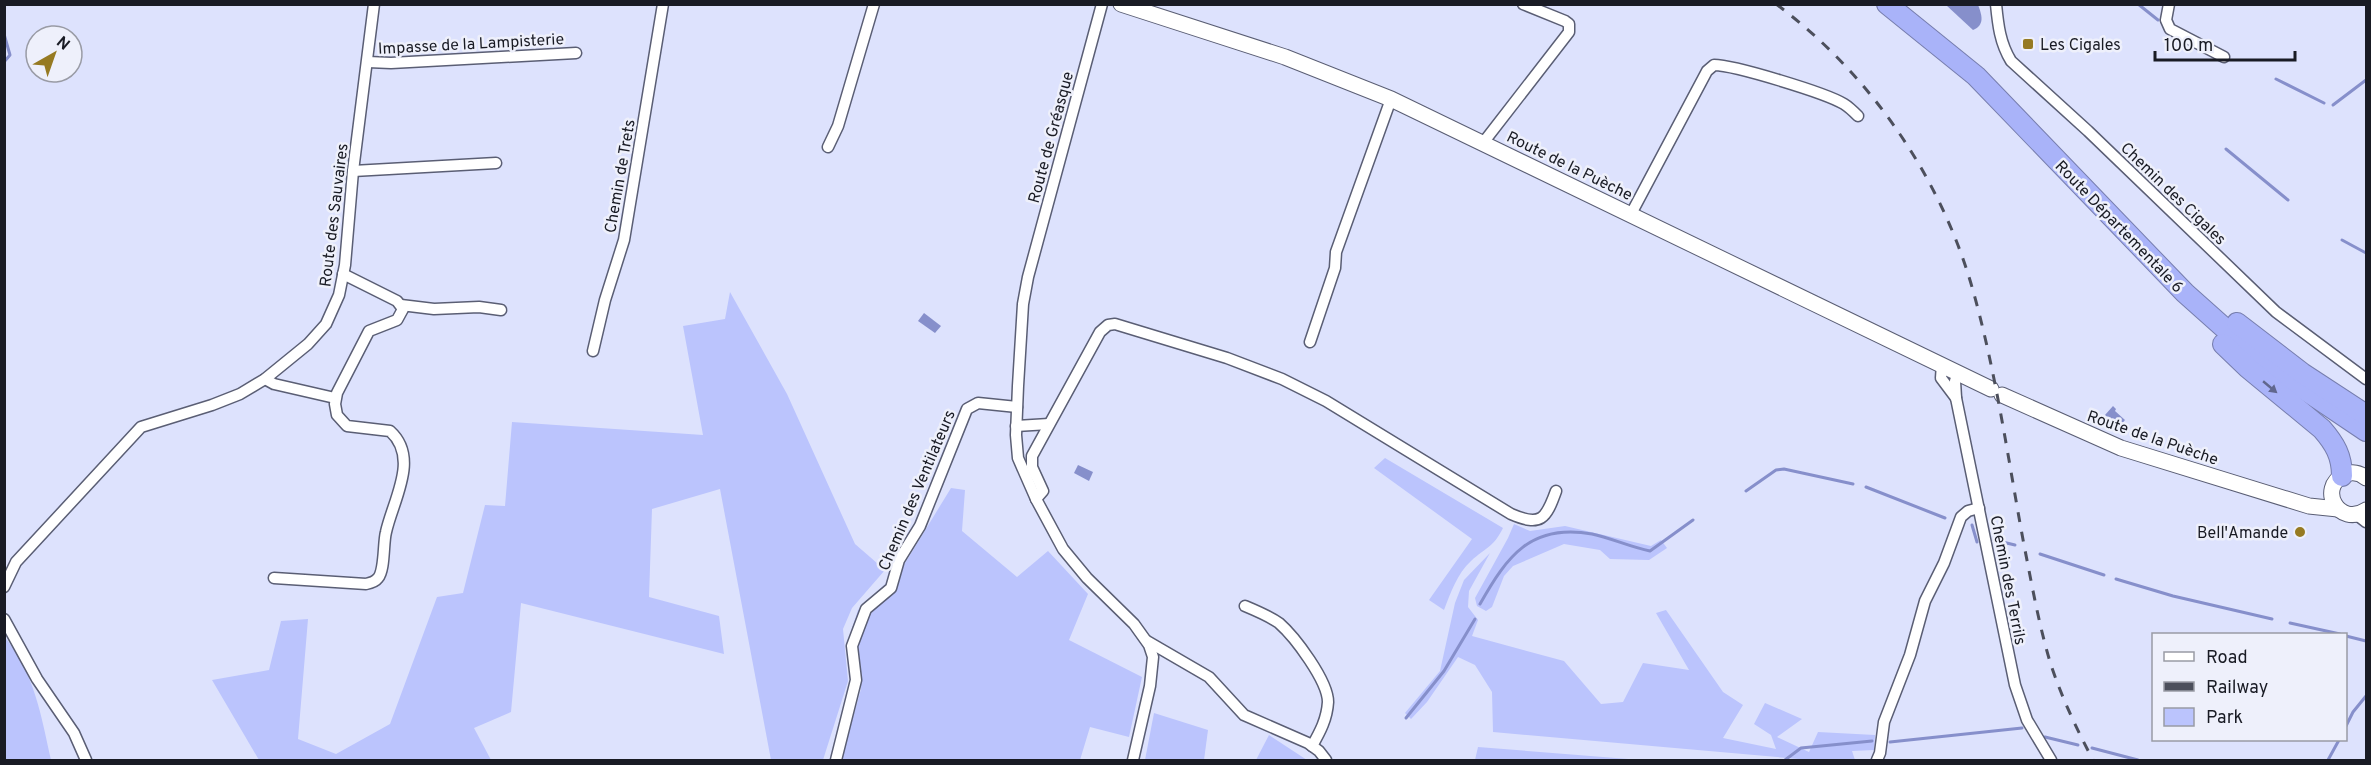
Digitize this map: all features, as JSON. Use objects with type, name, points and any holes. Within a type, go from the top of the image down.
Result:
[{"type":"highway","name":"Route Départementale 6","points":[[1887,4],[1976,76],[2185,293],[2259,359],[2344,418],[2367,431]]},
{"type":"highway","name":"Route Départementale 6","points":[[1906,4],[1986,67],[2226,315],[2302,373],[2367,415]]},
{"type":"highway","points":[[2108,213],[2164,282],[2212,333],[2248,368],[2322,429],[2332,440],[2339,453],[2337,483]]},
{"type":"highway","points":[[2226,315],[2338,389],[2367,405]]},
{"type":"main road","name":"Route de la Puèche","points":[[1121,4],[1285,57],[1391,99],[1996,392],[2121,448],[2309,506],[2338,509],[2350,515],[2363,516]]},
{"type":"main road","points":[[2338,509],[2333,502],[2337,483],[2353,473],[2367,478]]},
{"type":"main road","name":"Route de la Puèche","points":[[2296,502],[2319,500],[2329,494],[2337,483]]},
{"type":"street","name":"Route des Sauvaires","points":[[4,587],[16,562],[141,427],[240,394],[266,379],[308,344],[326,324],[339,295],[343,274],[353,171],[375,4]]},
{"type":"street","name":"Chemin de Trets","points":[[593,351],[605,300],[622,248],[663,4]]},
{"type":"street","points":[[828,147],[838,126],[874,4]]},
{"type":"street","name":"Route de Gréasque","points":[[1102,4],[1028,277],[1023,304],[1016,426],[1017,451],[1020,467],[1063,549],[1087,578],[1134,624],[1146,641]]},
{"type":"street","points":[[1483,143],[1569,32],[1569,24],[1565,21],[1523,4]]},
{"type":"street","name":"Chemin des Cigales","points":[[1996,4],[2003,49],[2011,61],[2088,131],[2276,312],[2367,379]]},
{"type":"street","points":[[2169,4],[2166,20],[2170,29],[2224,57]]},
{"type":"street","name":"Impasse de la Lampisterie","points":[[368,62],[391,63],[576,53]]},
{"type":"street","points":[[1631,214],[1707,70],[1714,65],[1765,76],[1831,98],[1842,103],[1858,116]]},
{"type":"street","points":[[1310,342],[1335,268],[1336,252],[1391,99]]},
{"type":"street","points":[[353,171],[496,162]]},
{"type":"street","points":[[343,274],[402,305],[434,309],[479,307],[501,310]]},
{"type":"street","points":[[274,578],[366,584],[376,580],[380,574],[386,533],[397,502],[402,474],[401,442],[390,431],[353,428],[342,422],[337,415],[335,398],[369,331],[397,320],[403,309],[402,305]]},
{"type":"street","points":[[1036,499],[1043,491],[1032,467],[1032,459],[1048,424],[1100,332],[1108,325],[1115,324],[1227,358],[1282,379],[1326,401],[1510,514],[1524,520],[1534,520],[1547,514],[1556,491]]},
{"type":"street","name":"Chemin des Terrils","points":[[1942,364],[1941,378],[1956,398]]},
{"type":"street","name":"Chemin des Terrils","points":[[1958,372],[1955,381],[1956,398],[2015,685],[2027,720],[2051,760]]},
{"type":"street","points":[[266,379],[274,384],[335,398]]},
{"type":"street","name":"Chemin des Ventilateurs","points":[[836,760],[856,680],[852,646],[855,636],[866,609],[891,588],[899,560],[920,526],[967,409],[978,403],[1017,407]]},
{"type":"street","points":[[1016,426],[1048,424]]},
{"type":"street","points":[[1877,760],[1884,722],[1910,655],[1925,601],[1944,562],[1961,516],[1979,508]]},
{"type":"street","points":[[1245,606],[1284,628],[1324,683],[1328,701],[1327,710],[1324,723],[1312,746]]},
{"type":"street","points":[[4,619],[37,679],[74,733],[86,760]]},
{"type":"street","points":[[1146,641],[1209,677],[1244,715],[1312,746],[1326,760]]},
{"type":"street","points":[[1133,760],[1152,671],[1153,657],[1146,641]]},
{"type":"green space","points":[[730,292],[787,394],[855,544],[885,570],[852,608],[843,629],[848,681],[823,760],[771,760],[720,489],[652,509],[649,597],[719,616],[724,654],[521,603],[511,712],[474,728],[491,760],[259,760],[212,680],[269,670],[281,621],[308,619],[298,739],[336,754],[390,724],[437,597],[463,593],[485,505],[505,506],[512,422],[703,435],[683,326],[725,319]]},
{"type":"green space","points":[[1385,458],[1503,528],[1492,544],[1471,561],[1462,572],[1444,610],[1429,600],[1472,539],[1374,468]]},
{"type":"green space","points":[[951,488],[965,490],[962,531],[1017,577],[1048,551],[1088,594],[1069,640],[1142,677],[1129,737],[1090,727],[1080,760],[841,760],[861,689],[852,628],[858,610],[902,568]]},
{"type":"green space","points":[[1514,524],[1530,531],[1565,526],[1651,546],[1661,540],[1667,548],[1649,560],[1610,559],[1600,550],[1564,544],[1513,566],[1504,576],[1492,607],[1486,611],[1477,606],[1475,598]]},
{"type":"green space","points":[[1490,553],[1469,591],[1468,607],[1478,620],[1472,636],[1564,661],[1601,704],[1623,702],[1643,663],[1689,670],[1656,613],[1666,610],[1723,692],[1743,705],[1723,738],[1776,749],[1771,735],[1754,724],[1765,703],[1802,719],[1777,737],[1809,752],[1818,732],[1875,735],[1874,750],[1852,751],[1855,760],[1810,760],[1493,732],[1492,692],[1475,665],[1458,657],[1427,702],[1411,719],[1405,713],[1440,671],[1455,603],[1464,580]]},
{"type":"green space","points":[[4,636],[15,650],[30,680],[40,711],[51,760],[5,760]]},
{"type":"green space","points":[[1154,713],[1208,730],[1204,760],[1145,760]]},
{"type":"green space","points":[[1269,735],[1307,760],[1256,760]]},
{"type":"green space","points":[[1478,747],[1641,760],[1475,760]]},
{"type":"shaded area","points":[[1946,5],[1978,5],[1981,23],[1973,30]]},
{"type":"shaded area","points":[[924,313],[941,326],[935,333],[918,321]]},
{"type":"shaded area","points":[[2113,406],[2125,420],[2119,427],[2105,415]]},
{"type":"shaded area","points":[[1078,465],[1093,472],[1089,481],[1074,473]]},
{"type":"waterway","points":[[2138,4],[2158,20]]},
{"type":"waterway","points":[[4,34],[10,55],[4,62]]},
{"type":"waterway","points":[[2276,79],[2324,103]]},
{"type":"waterway","points":[[2333,105],[2366,80]]},
{"type":"waterway","points":[[2226,149],[2288,200]]},
{"type":"waterway","points":[[2342,240],[2366,253]]},
{"type":"waterway","points":[[1746,491],[1776,470],[1784,469],[1853,484]]},
{"type":"waterway","points":[[1866,487],[1945,518]]},
{"type":"waterway","points":[[1480,604],[1500,571],[1511,558],[1523,547],[1537,539],[1571,532],[1592,534],[1650,551],[1693,520]]},
{"type":"waterway","points":[[1972,525],[1977,542]]},
{"type":"waterway","points":[[1994,540],[2015,545]]},
{"type":"waterway","points":[[2040,554],[2104,575]]},
{"type":"waterway","points":[[2116,579],[2173,596],[2272,619]]},
{"type":"waterway","points":[[1406,718],[1444,671],[1475,619]]},
{"type":"waterway","points":[[2290,623],[2335,633]]},
{"type":"waterway","points":[[2347,636],[2366,641]]},
{"type":"waterway","points":[[2347,724],[2366,696]]},
{"type":"waterway","points":[[1890,742],[2022,728]]},
{"type":"waterway","points":[[2045,737],[2078,745]]},
{"type":"waterway","points":[[1785,760],[1801,748],[1872,741]]},
{"type":"waterway","points":[[2328,760],[2338,741]]},
{"type":"waterway","points":[[2092,748],[2138,760]]},
{"type":"railway","points":[[1776,4],[1810,31],[1841,62],[1897,130],[1941,206],[1958,246],[1972,287],[1988,351],[2039,620],[2055,677],[2093,760]]},
{"type":"place","name":"Les Cigales","points":[[2028,44]]},
{"type":"place","name":"Bell'Amande","points":[[2300,532]]}]
